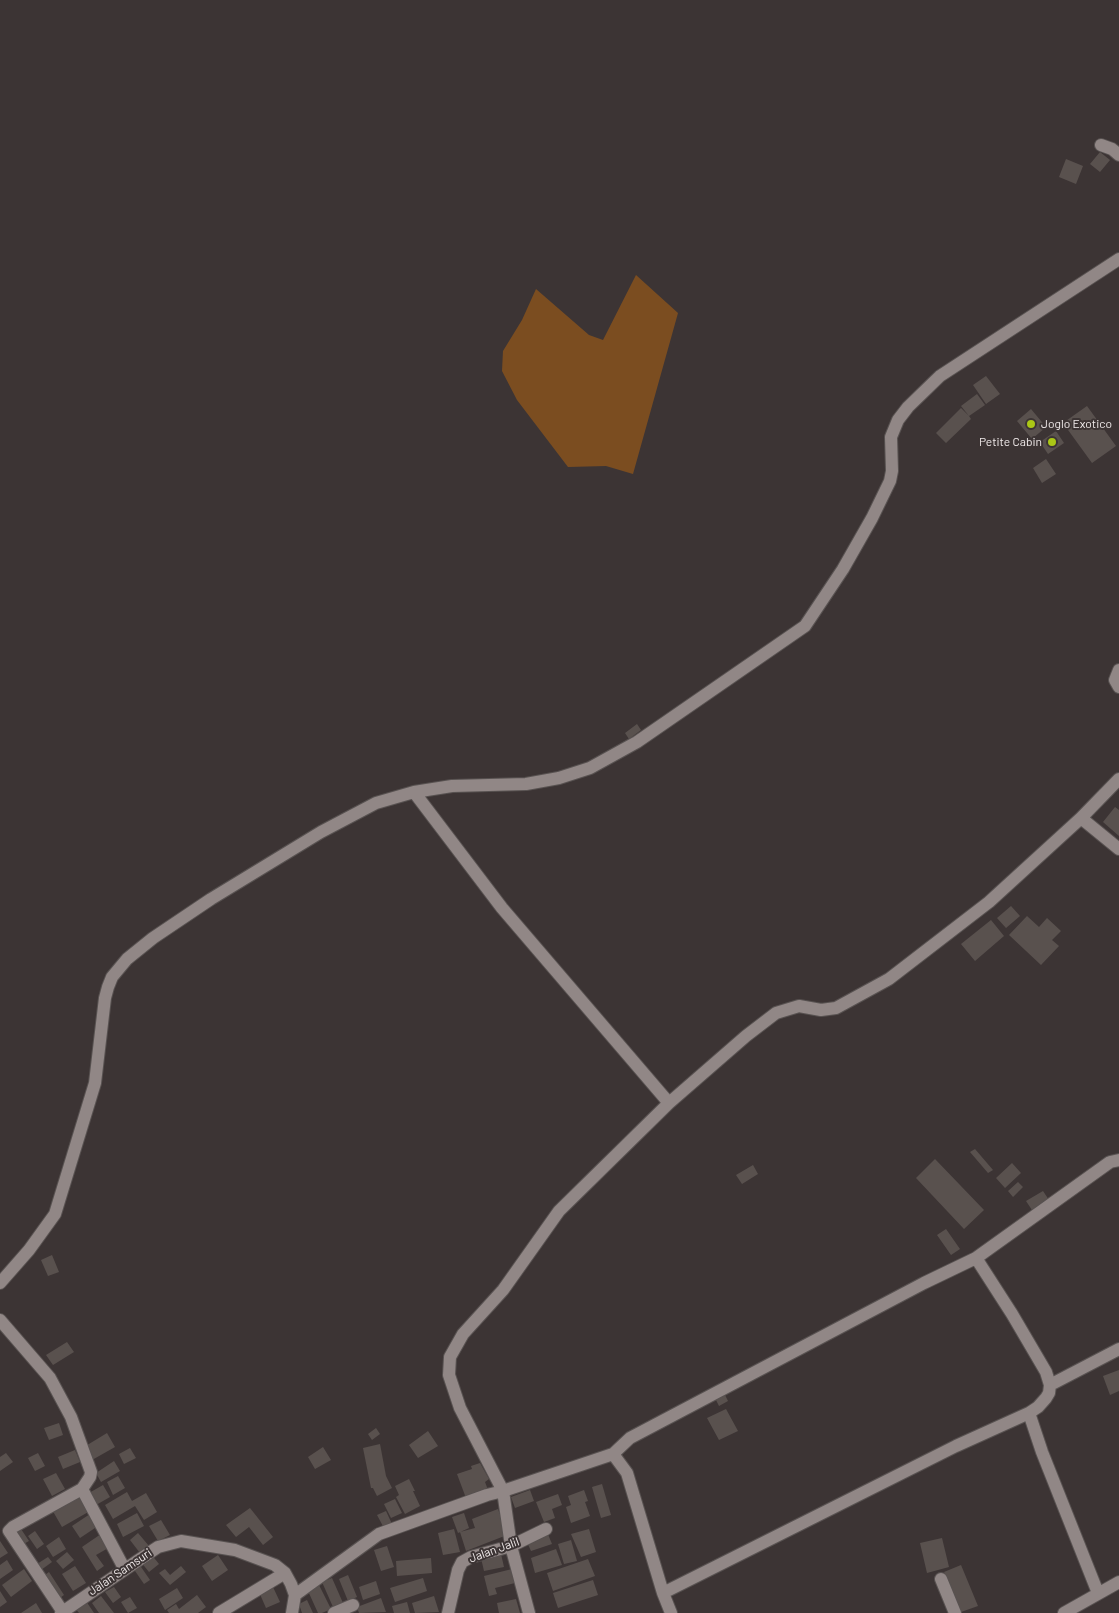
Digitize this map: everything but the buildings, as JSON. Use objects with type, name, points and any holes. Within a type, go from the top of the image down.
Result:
[{"type":"street","points":[[1101,145],[1112,149],[1119,156]]},
{"type":"street","points":[[0,1283],[29,1250],[56,1214],[95,1083],[105,998],[112,977],[127,959],[153,938],[211,899],[268,864],[376,803],[414,792],[452,786],[526,784],[559,778],[590,768],[638,742],[805,626],[843,569],[872,518],[890,481],[892,471],[891,437],[898,420],[908,407],[940,376],[1119,259]]},
{"type":"street","points":[[1119,670],[1115,680],[1119,687]]},
{"type":"street","points":[[529,1613],[511,1546],[503,1491],[458,1402],[449,1375],[450,1357],[464,1334],[503,1290],[559,1211],[669,1103],[746,1036],[776,1013],[800,1006],[821,1010],[836,1008],[889,979],[989,902],[1081,818],[1119,779]]},
{"type":"street","points":[[414,792],[502,908],[669,1103]]},
{"type":"street","points":[[1081,818],[1119,849]]},
{"type":"street","points":[[295,1596],[376,1536],[487,1495],[613,1454],[630,1438],[924,1283],[976,1258],[1110,1162],[1119,1160]]},
{"type":"street","points":[[663,1593],[1038,1407],[1049,1393],[1050,1385],[1046,1372],[976,1258]]},
{"type":"street","points":[[0,1320],[50,1378],[71,1417],[91,1472],[82,1489],[13,1528],[10,1532],[62,1612]]},
{"type":"street","points":[[1050,1385],[1119,1349]]},
{"type":"street","points":[[1029,1413],[1042,1452],[1098,1593]]},
{"type":"street","points":[[613,1454],[627,1474],[663,1593],[671,1613]]},
{"type":"street","points":[[82,1489],[124,1568]]},
{"type":"street","name":"Jalan Jalil","points":[[448,1613],[458,1570],[462,1562],[471,1557],[511,1546],[546,1529]]},
{"type":"street","name":"Jalan Samsuri","points":[[62,1612],[124,1568],[158,1547],[181,1541],[235,1550],[275,1564],[285,1573]]},
{"type":"street","points":[[218,1613],[285,1573],[295,1596],[292,1613]]},
{"type":"street","points":[[940,1579],[955,1613]]},
{"type":"street","points":[[1064,1613],[1119,1582]]},
{"type":"street","points":[[334,1613],[353,1605]]},
{"type":"shaded area","points":[[636,275],[678,313],[633,474],[606,466],[568,467],[517,400],[502,371],[503,351],[522,320],[536,289],[589,335],[603,340]]},
{"type":"place","name":"Joglo Exotico","points":[[1031,424]]},
{"type":"place","name":"Petite Cabin","points":[[1052,442]]}]
